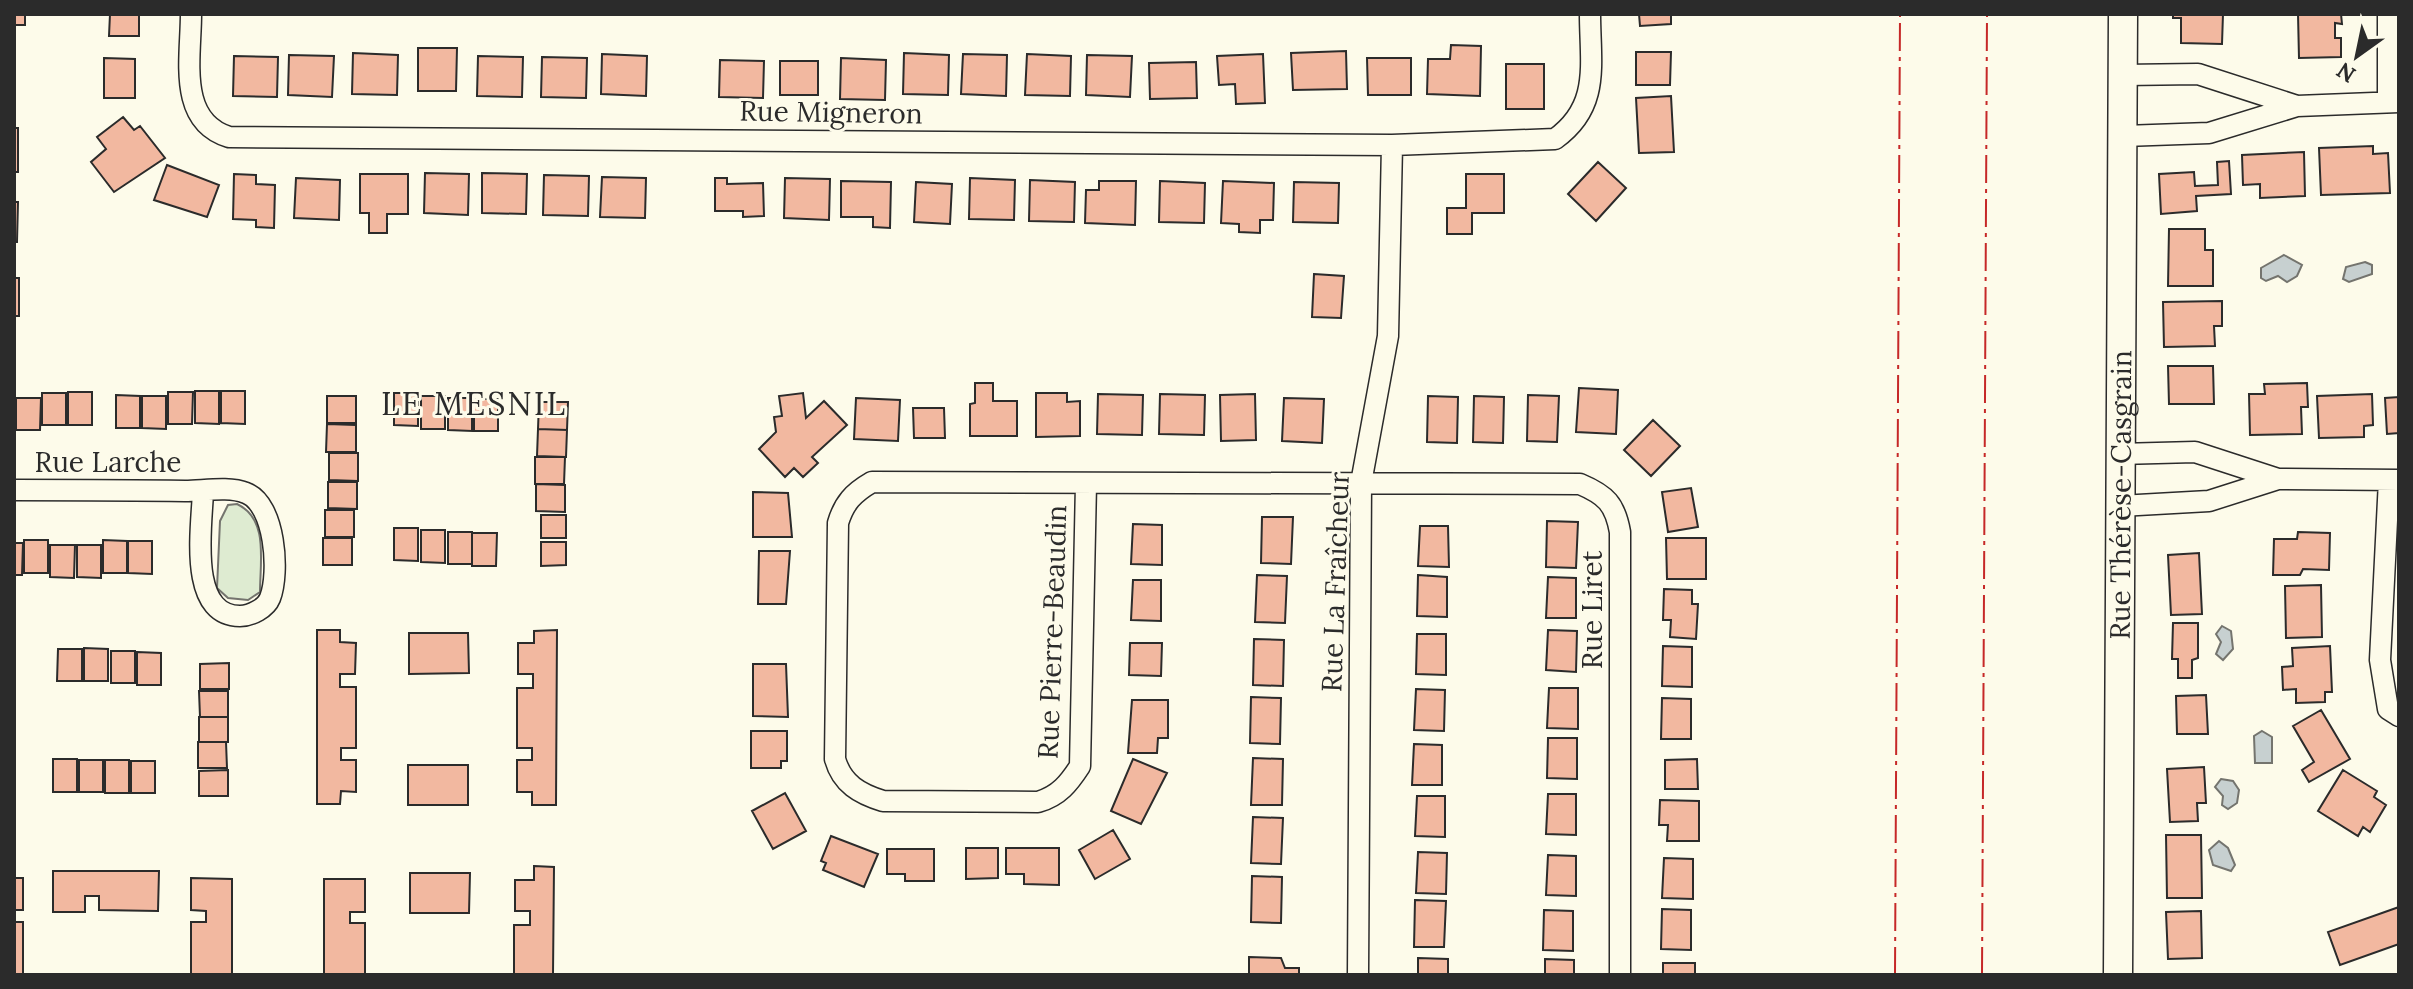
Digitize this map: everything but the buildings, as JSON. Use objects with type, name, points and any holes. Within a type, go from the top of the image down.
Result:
[{"type":"street","name":"Rue Migneron","points":[[191,14],[191,99],[195,114],[213,132],[229,137],[1392,145],[1541,142],[1555,139],[1571,128],[1584,109],[1589,93],[1590,14]]},
{"type":"street","name":"Rue Thérèse-Casgrain","points":[[2118,975],[2123,14]]},
{"type":"street","points":[[2124,136],[2209,133],[2297,106],[2394,102],[2388,14]]},
{"type":"street","points":[[2123,75],[2198,74],[2297,106]]},
{"type":"street","name":"Rue La Fraîcheur","points":[[1358,975],[1361,483],[1388,336],[1392,145]]},
{"type":"street","points":[[2119,454],[2195,452],[2278,479],[2394,480],[2380,660],[2388,709],[2399,716]]},
{"type":"street","points":[[2120,506],[2209,501],[2278,479]]},
{"type":"street","name":"Rue Pierre-Beaudin","points":[[1086,484],[1080,766],[1069,783],[1052,798],[1038,802],[883,801],[863,795],[839,772],[835,759],[838,523],[843,506],[856,491],[872,482],[1361,483]]},
{"type":"street","name":"Rue Liret","points":[[1361,483],[1580,484],[1602,493],[1616,509],[1620,532],[1620,975]]},
{"type":"street","name":"Rue Larche","points":[[14,490],[203,491],[243,492],[261,504],[272,523],[270,598],[260,610],[240,616],[220,610],[207,597],[202,578],[203,491]]},
{"type":"green space","points":[[237,504],[254,520],[260,542],[260,592],[248,600],[228,598],[217,588],[220,521],[228,505]]},
{"type":"shaded area","points":[[2284,255],[2302,265],[2297,276],[2287,282],[2278,276],[2266,281],[2261,278],[2261,268]]},
{"type":"shaded area","points":[[2365,262],[2372,265],[2372,274],[2349,282],[2343,279],[2346,267]]},
{"type":"shaded area","points":[[2222,626],[2231,631],[2233,649],[2223,660],[2216,654],[2221,642],[2216,634]]},
{"type":"shaded area","points":[[2262,731],[2272,737],[2272,763],[2255,763],[2254,736]]},
{"type":"shaded area","points":[[2221,779],[2233,781],[2239,790],[2237,803],[2228,809],[2222,805],[2223,796],[2215,787]]},
{"type":"shaded area","points":[[2219,841],[2228,848],[2235,865],[2231,871],[2213,865],[2209,850]]},
{"type":"power","points":[[1895,975],[1900,14]]},
{"type":"power","points":[[1982,975],[1987,14]]},
{"type":"district","name":"LE MESNIL","points":[[474,403]]}]
